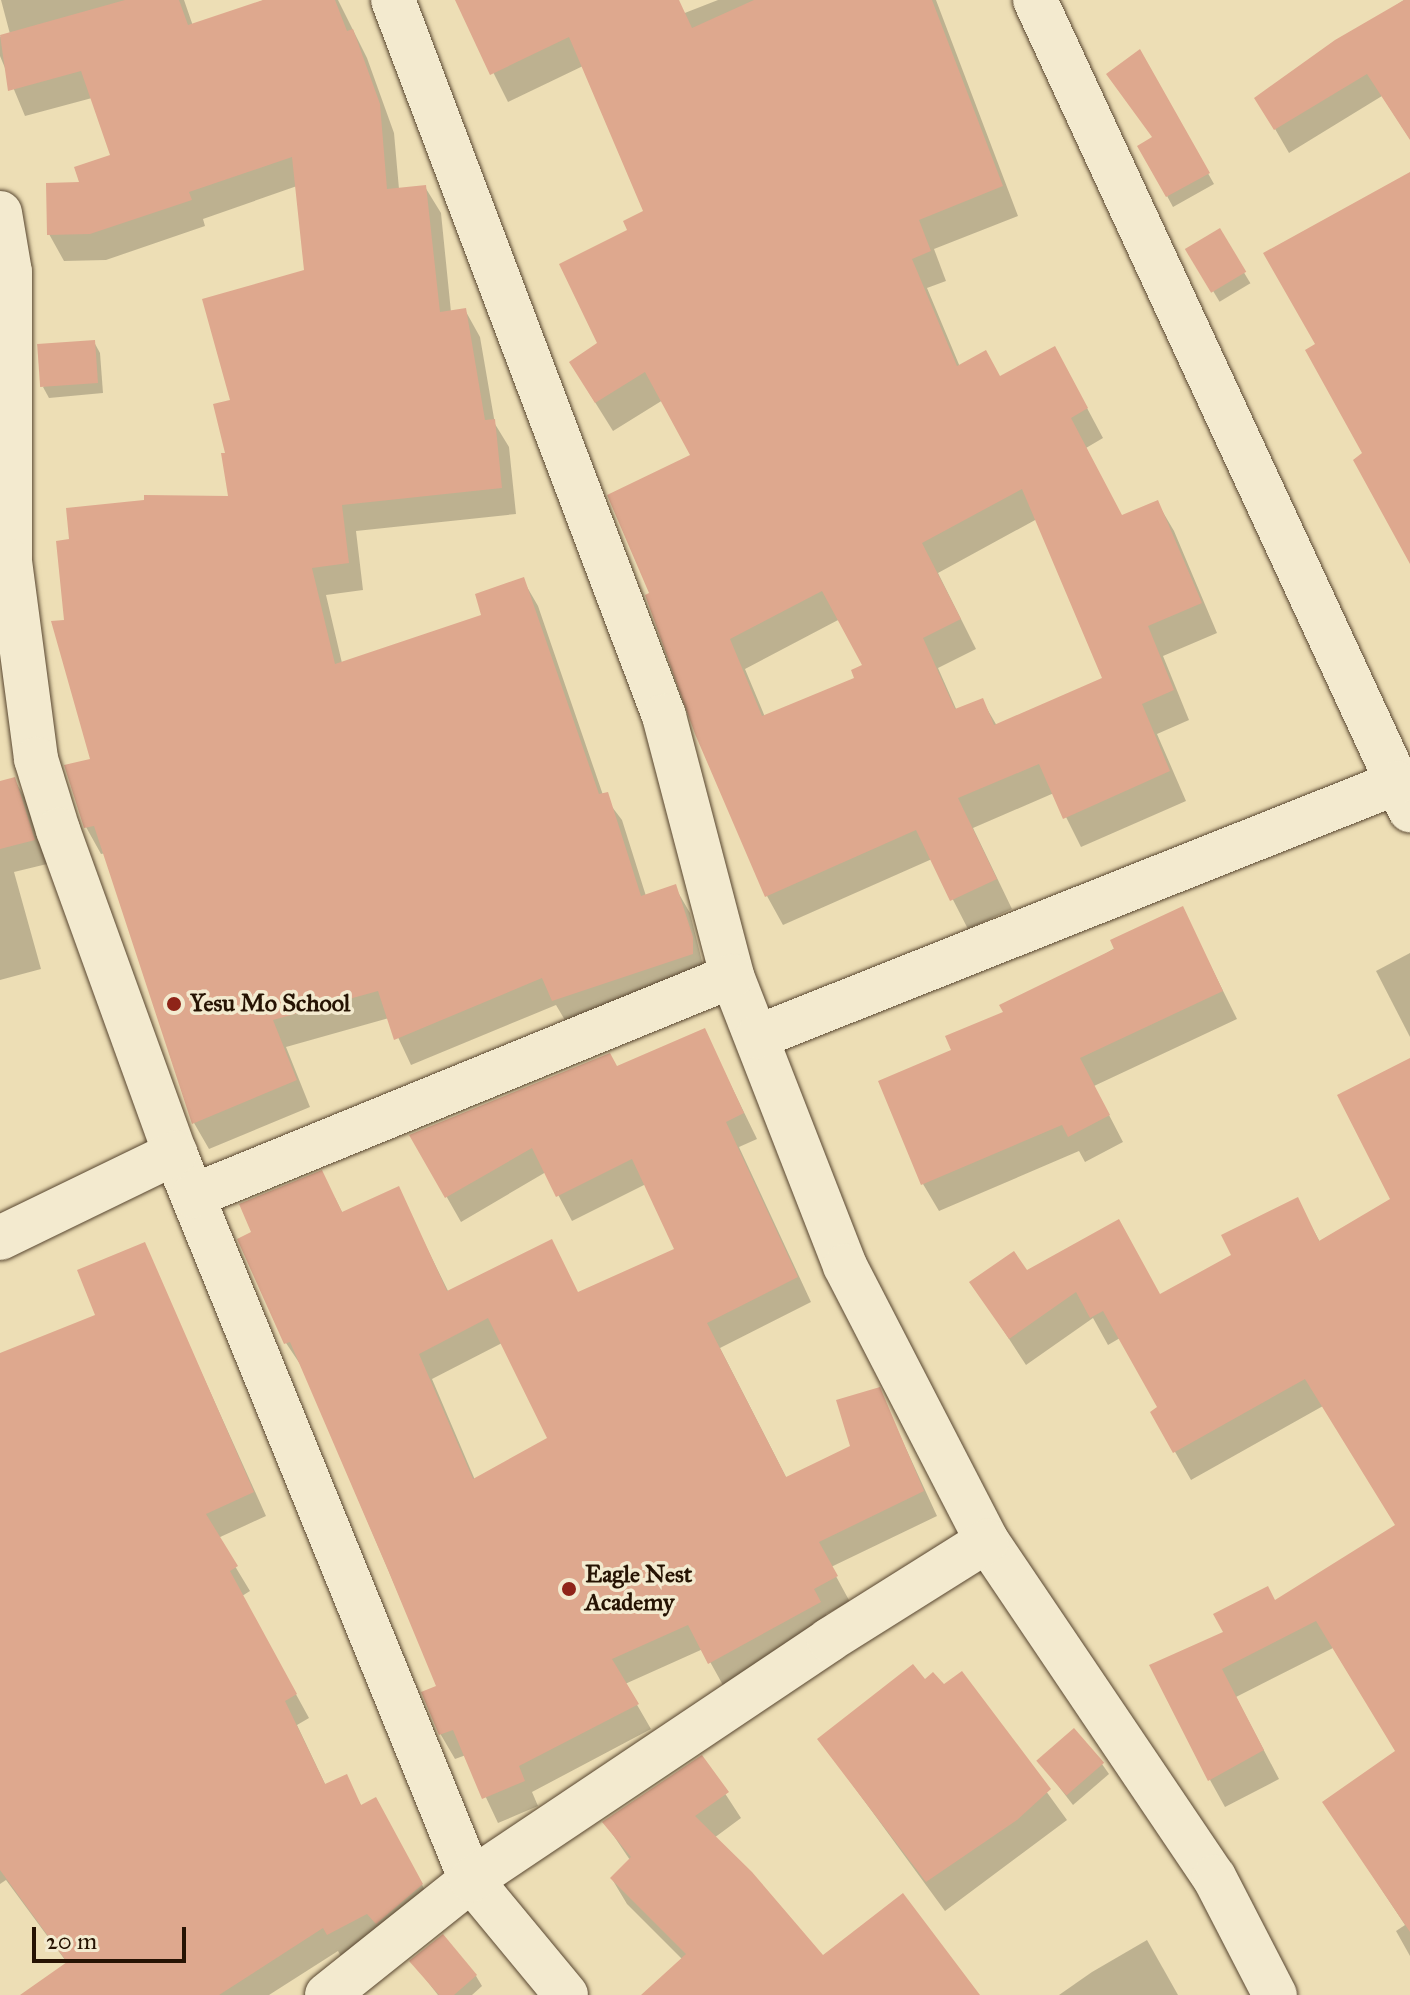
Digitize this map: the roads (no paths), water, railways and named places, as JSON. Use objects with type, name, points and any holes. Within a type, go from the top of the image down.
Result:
[{"type":"street","points":[[393,0],[664,716],[732,976],[845,1266],[987,1541],[1214,1877],[1275,1995]]},
{"type":"street","points":[[757,1037],[1403,796],[1035,0]]},
{"type":"street","points":[[0,213],[5,274],[10,561],[36,759],[92,934],[175,1153],[471,1880],[566,1995]]},
{"type":"street","points":[[193,1196],[732,976]]},
{"type":"street","points":[[0,1238],[175,1153]]},
{"type":"street","points":[[327,1995],[471,1880],[815,1649],[987,1541]]},
{"type":"place","name":"Yesu Mo School","points":[[174,1004]]},
{"type":"place","name":"Eagle Nest Academy","points":[[569,1589]]}]
